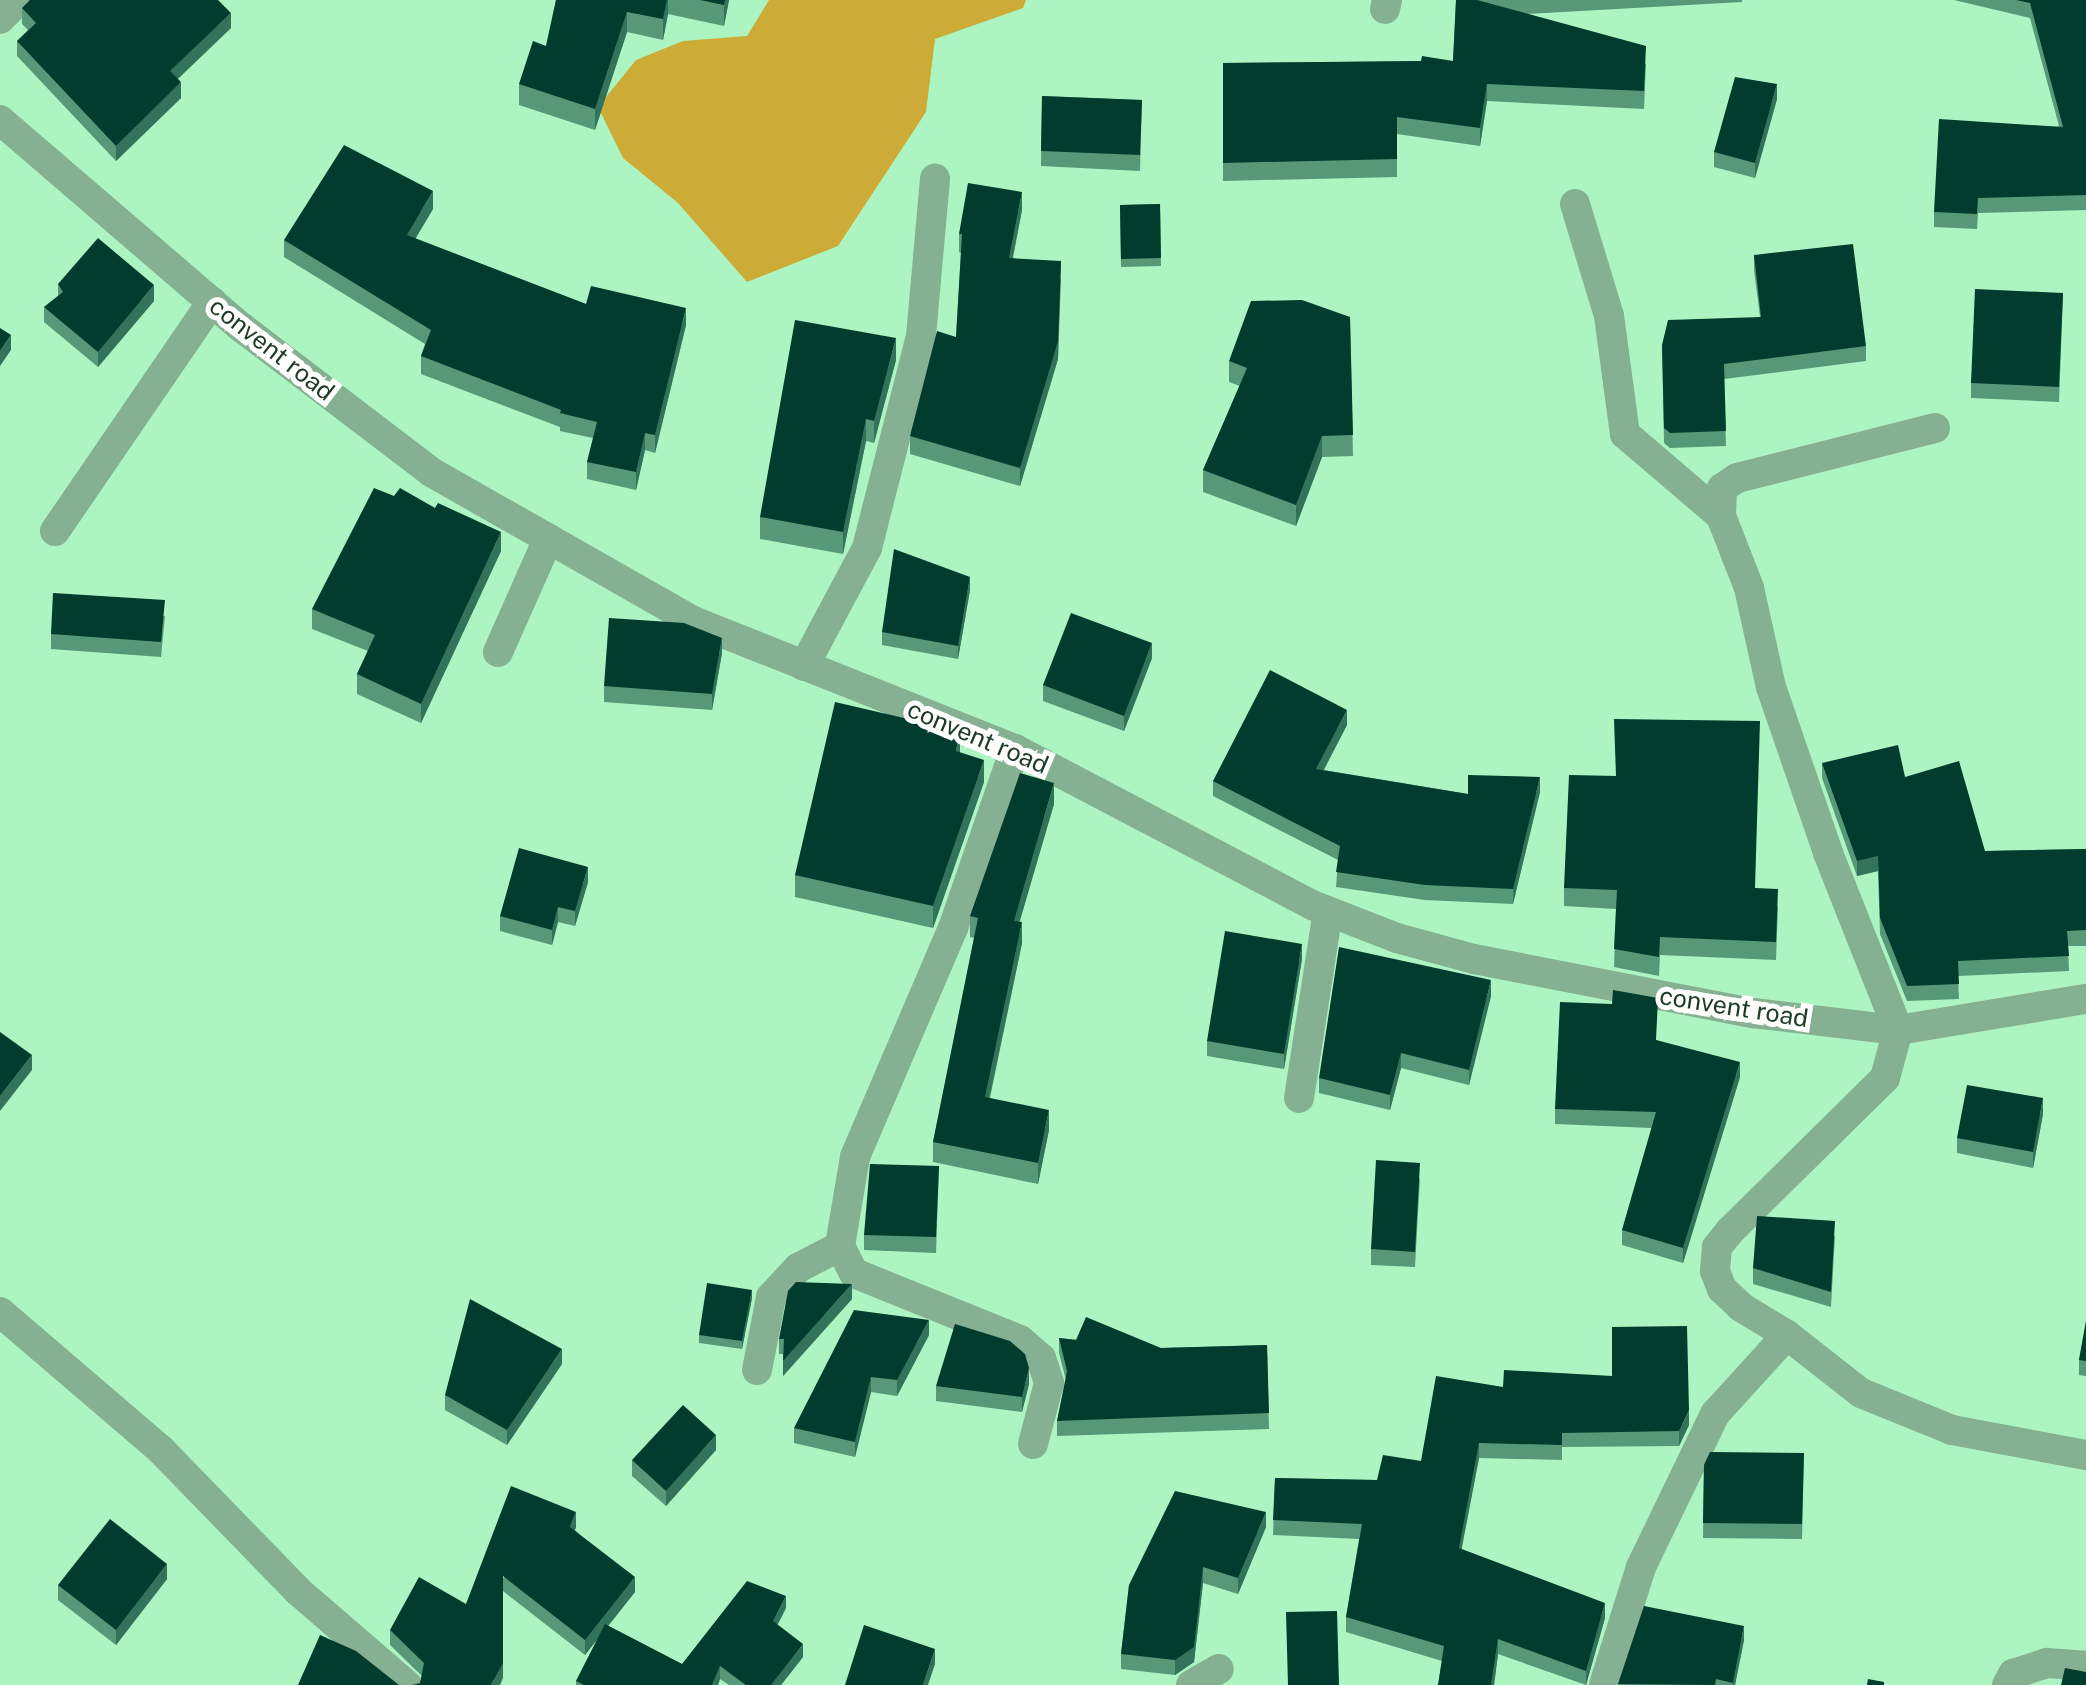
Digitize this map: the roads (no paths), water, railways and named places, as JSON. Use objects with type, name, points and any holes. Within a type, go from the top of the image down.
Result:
[{"type":"street","points":[[0,19],[19,0]]},
{"type":"street","name":"convent road","points":[[0,120],[212,302],[431,472],[692,621],[1015,749],[1328,911],[1398,938],[1474,959],[1753,1013],[1898,1030],[2086,999]]},
{"type":"street","points":[[804,666],[867,548],[921,336],[935,179]]},
{"type":"street","points":[[1575,204],[1609,316],[1626,434],[1721,516]]},
{"type":"street","points":[[55,532],[212,302]]},
{"type":"street","points":[[1935,428],[1737,478],[1722,488],[1721,516],[1749,588],[1772,687],[1822,835],[1898,1030],[1886,1078],[1717,1247],[1715,1271],[1722,1289],[1741,1307],[1787,1335],[1828,1370],[1879,1400],[1952,1430],[2086,1455]]},
{"type":"street","points":[[498,652],[548,539]]},
{"type":"street","points":[[1015,749],[952,928],[855,1157],[840,1246],[854,1273],[1020,1340],[1041,1358],[1049,1383],[1033,1444]]},
{"type":"street","points":[[1299,1098],[1328,911]]},
{"type":"street","points":[[756,1370],[771,1297],[798,1268],[840,1246]]},
{"type":"street","points":[[0,1312],[160,1450],[298,1591],[407,1685]]},
{"type":"street","points":[[1604,1685],[1641,1567],[1715,1414],[1787,1335]]},
{"type":"street","points":[[2007,1685],[2013,1674],[2047,1663],[2086,1666]]},
{"type":"street","points":[[1191,1685],[1218,1669]]}]
